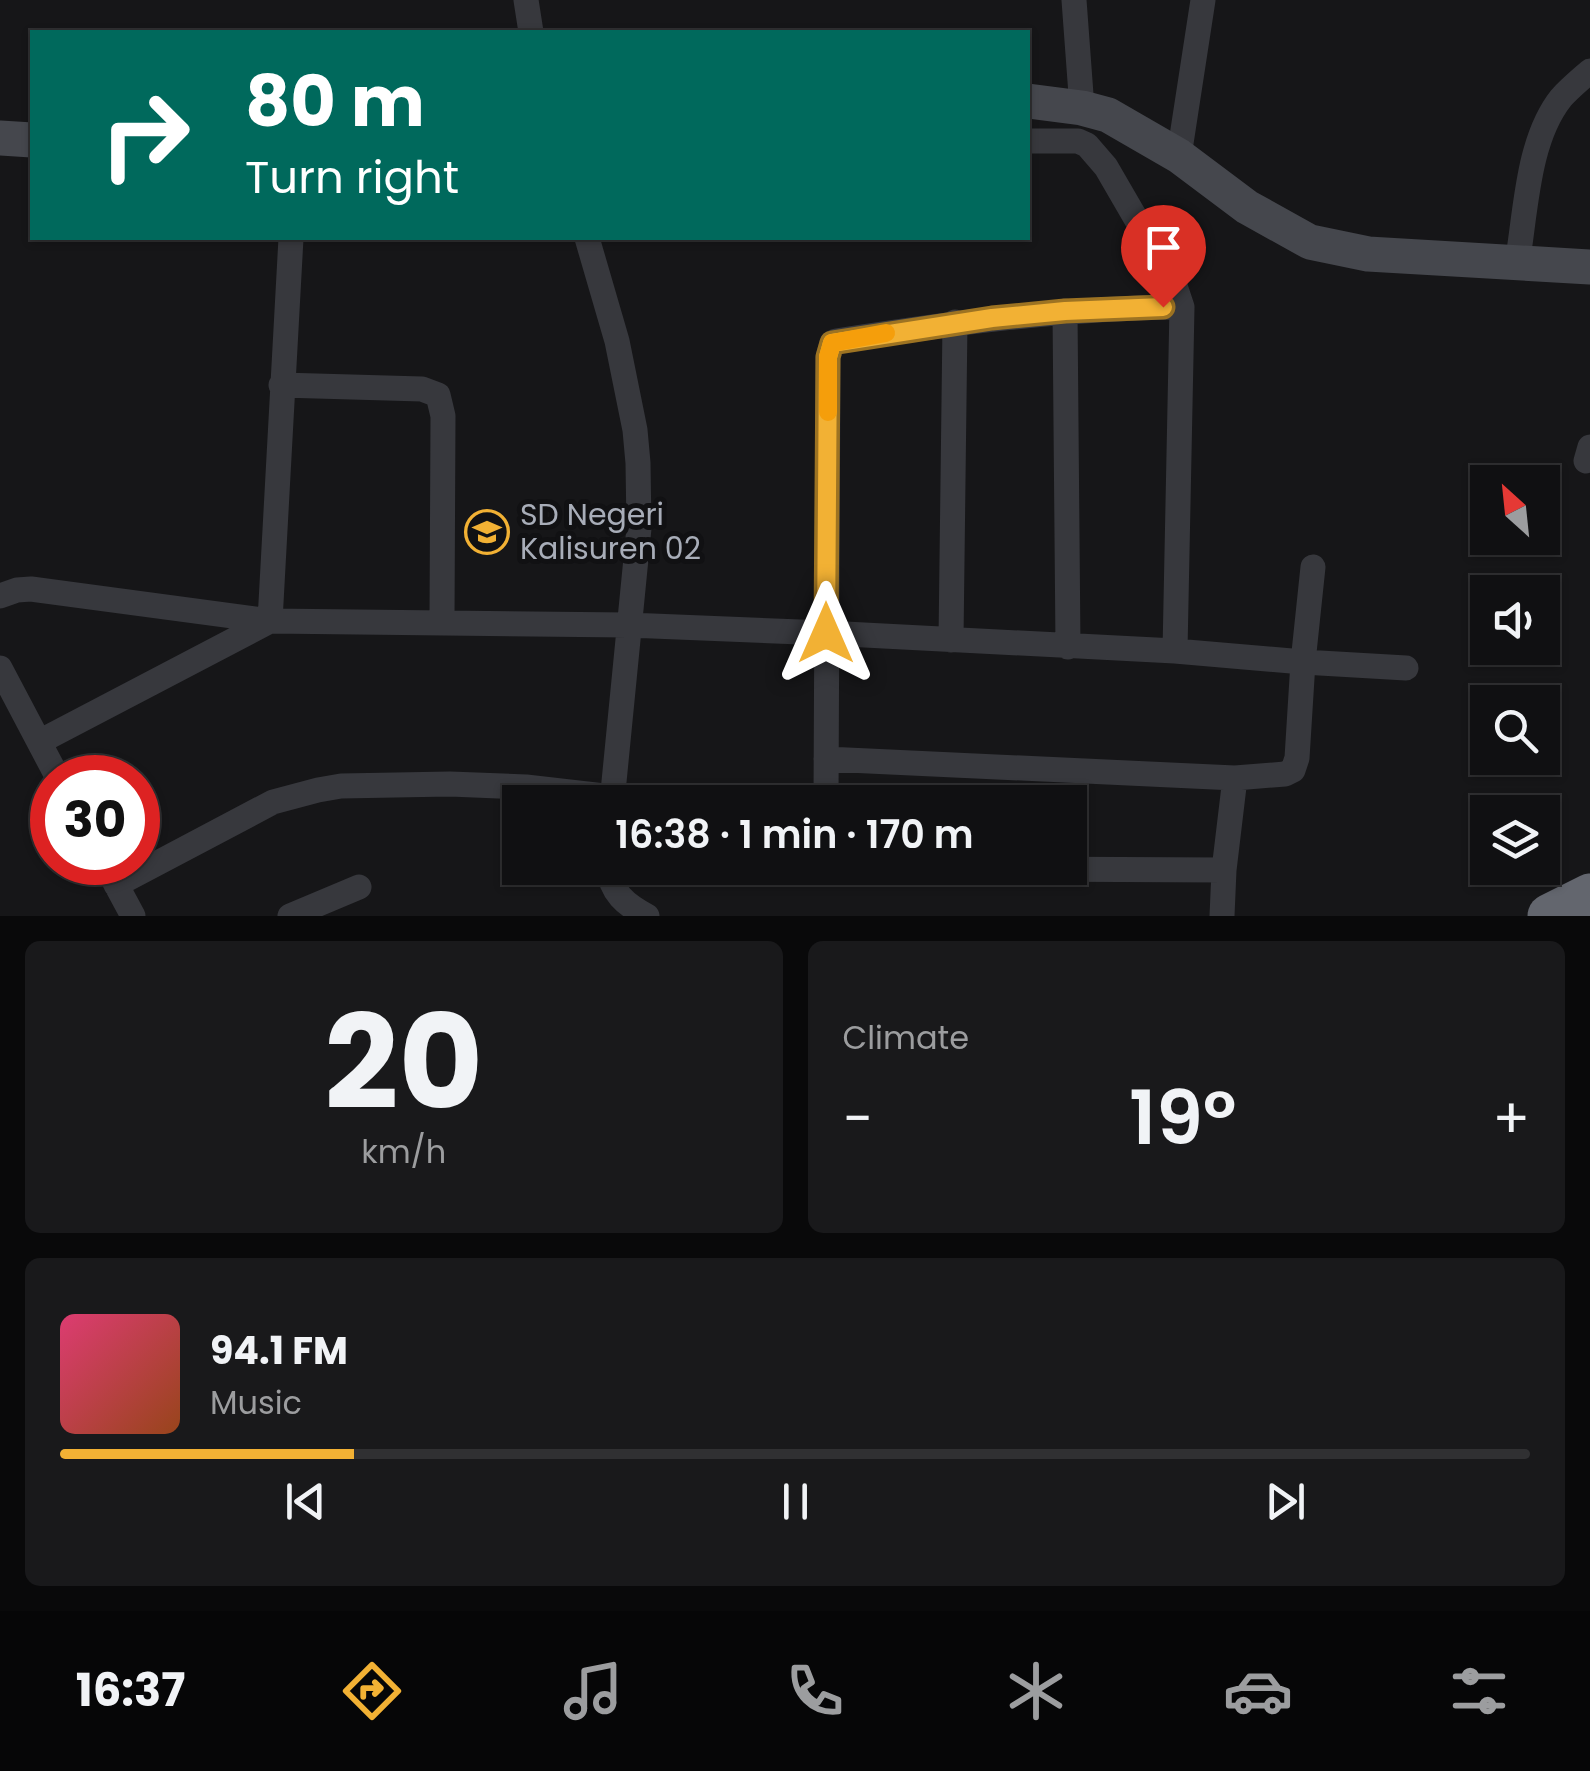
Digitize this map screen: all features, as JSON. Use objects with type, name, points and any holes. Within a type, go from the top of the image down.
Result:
[{"type":"highway","points":[[1550,916],[1590,896]]},
{"type":"main road","points":[[1030,101],[1108,115],[1179,156],[1248,207],[1310,242],[1368,254],[1590,267]]},
{"type":"main road","points":[[0,138],[30,140]]},
{"type":"street","points":[[526,0],[531,30]]},
{"type":"street","points":[[1074,0],[1082,108]]},
{"type":"street","points":[[1179,156],[1203,0]]},
{"type":"street","points":[[1518,264],[1544,130],[1562,98],[1590,71]]},
{"type":"street","points":[[1030,141],[1078,141],[1099,157],[1176,286],[1182,307],[1175,651]]},
{"type":"street","points":[[270,621],[292,240]]},
{"type":"street","points":[[588,240],[617,340],[635,430],[639,528],[613,785]]},
{"type":"street","points":[[826,785],[829,349],[836,341],[956,322],[1065,311],[1182,307]]},
{"type":"street","points":[[1065,311],[1068,647]]},
{"type":"street","points":[[952,640],[956,322]]},
{"type":"street","points":[[281,385],[422,389],[438,395],[443,416],[442,622]]},
{"type":"street","points":[[826,759],[1235,778],[1285,774],[1295,766],[1313,566]]},
{"type":"street","points":[[0,596],[31,589],[270,621],[628,625],[826,633],[1175,651],[1406,668]]},
{"type":"street","points":[[39,742],[270,621]]},
{"type":"street","points":[[0,668],[46,755]]},
{"type":"street","points":[[1222,916],[1235,778]]},
{"type":"street","points":[[160,852],[273,802],[318,790],[362,785],[502,786]]},
{"type":"street","points":[[1087,869],[1224,870]]},
{"type":"street","points":[[116,885],[132,916]]},
{"type":"street","points":[[612,885],[620,897],[647,916]]},
{"type":"street","points":[[290,916],[358,887]]},
{"type":"slow traffic","points":[[828,412],[828,357],[832,343],[886,333]]},
{"type":"place","name":"SD Negeri Kalisuren 02","points":[[487,532]]},
{"type":"route","points":[[826,633],[828,357],[832,343],[992,318],[1163,307]]}]
